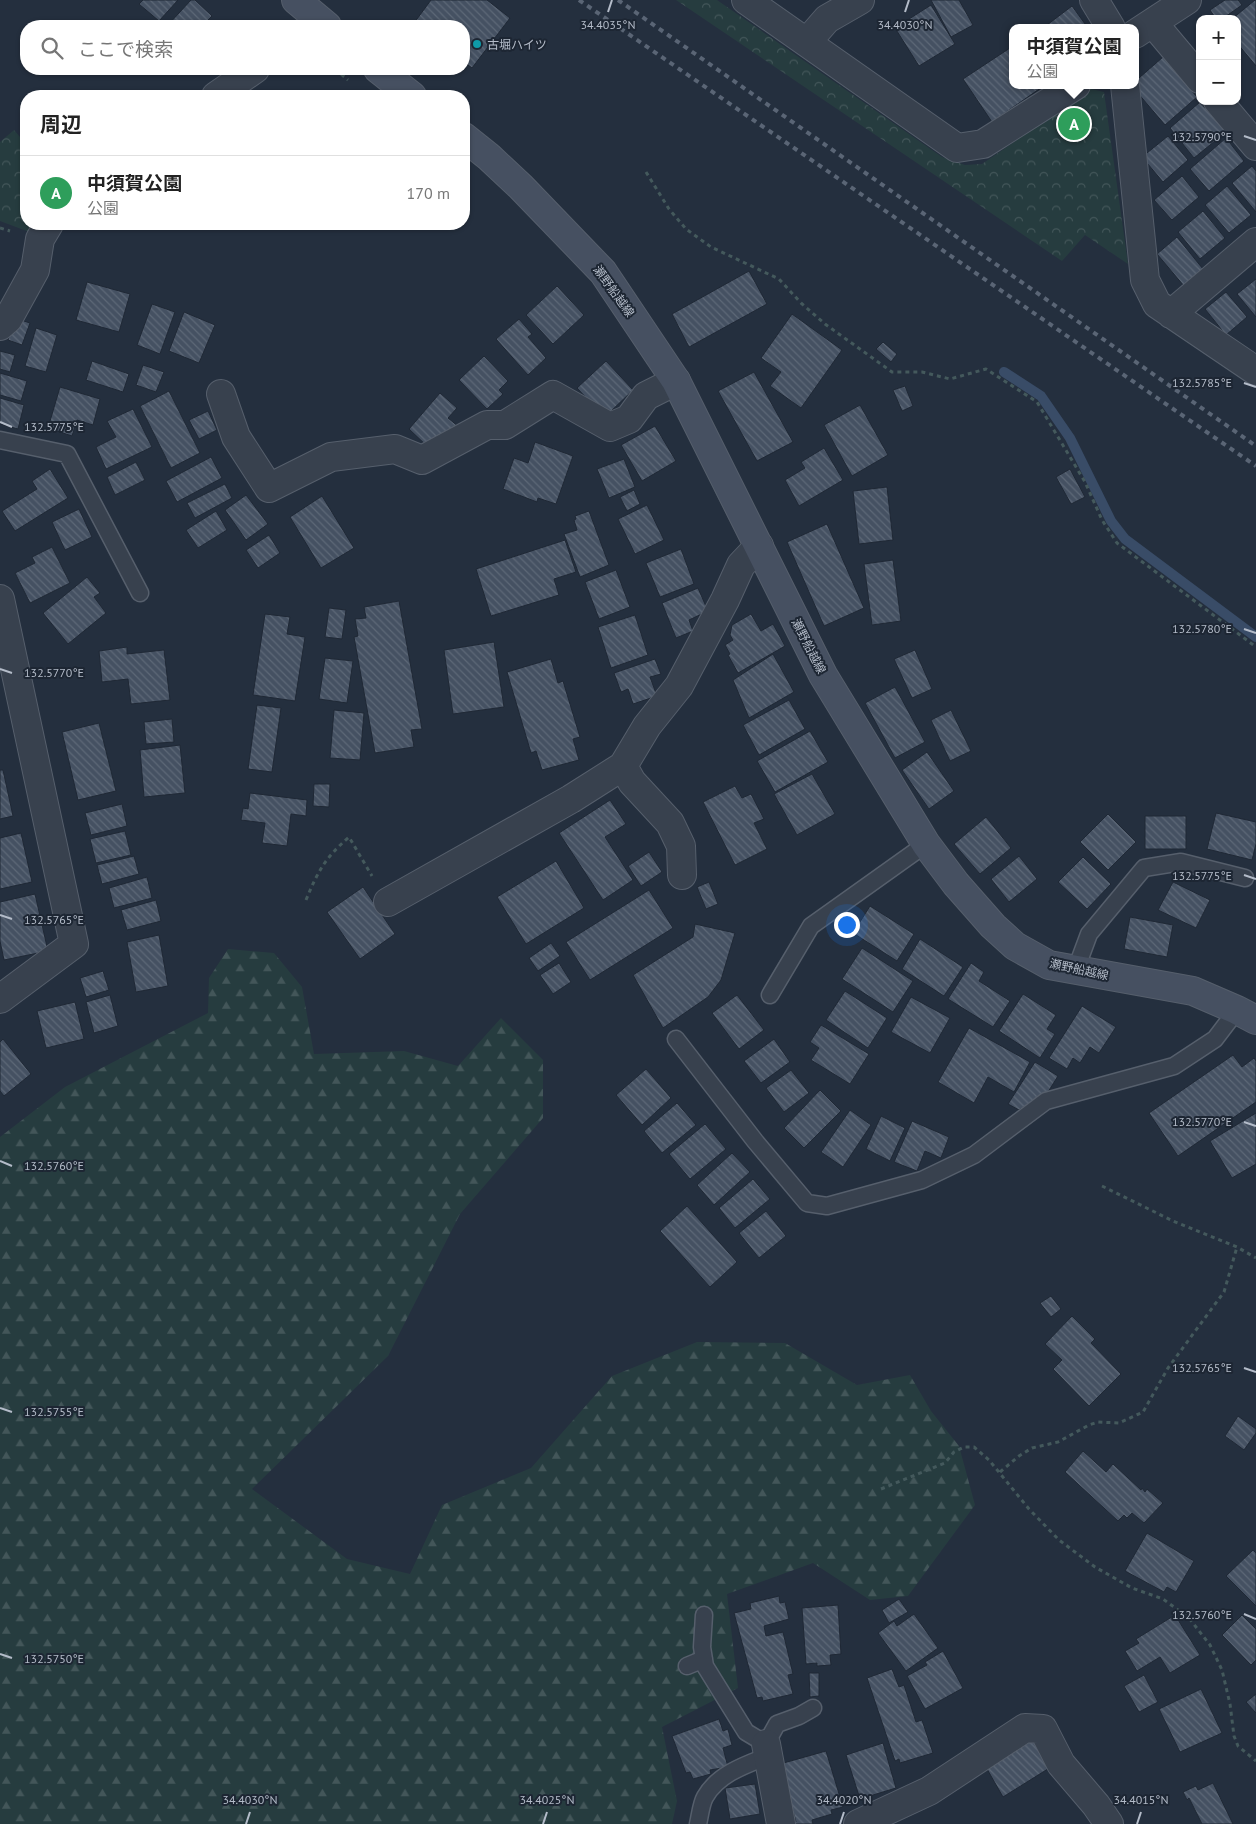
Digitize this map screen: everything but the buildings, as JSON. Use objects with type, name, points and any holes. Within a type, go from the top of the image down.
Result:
[{"type":"main road","points":[[386,75],[404,90]]},
{"type":"main road","name":"瀬野船越線","points":[[470,142],[521,187],[604,272],[676,382],[823,675],[926,844],[956,884],[993,926],[1015,946],[1049,965],[1193,991],[1246,1015]]},
{"type":"street","points":[[746,0],[957,148],[983,144],[1070,89]]},
{"type":"street","points":[[807,42],[827,19],[860,0]]},
{"type":"street","points":[[1094,0],[1109,24]]},
{"type":"street","points":[[1187,0],[1144,28],[1196,75]]},
{"type":"street","points":[[225,90],[246,75]]},
{"type":"street","points":[[1125,89],[1144,280],[1157,304],[1256,370]]},
{"type":"street","points":[[1221,105],[1256,146]]},
{"type":"street","points":[[0,326],[8,319],[35,270],[40,239],[45,230]]},
{"type":"street","points":[[1171,314],[1256,242]]},
{"type":"street","points":[[221,394],[236,437],[269,488],[331,457],[395,449],[422,460],[487,425],[505,425],[553,394],[610,427],[629,419],[646,396],[676,382]]},
{"type":"street","points":[[388,902],[571,799],[623,766],[647,726],[679,686],[725,600],[741,565],[759,546]]},
{"type":"street","points":[[0,599],[6,658],[74,944],[0,999]]},
{"type":"street","points":[[623,766],[632,782],[670,823],[681,846],[682,875]]},
{"type":"street","points":[[858,1824],[929,1791],[1025,1728],[1043,1729],[1061,1764],[1096,1805],[1109,1824]]},
{"type":"street","points":[[767,1750],[781,1824]]},
{"type":"lane","points":[[0,440],[67,454],[140,593]]},
{"type":"lane","points":[[770,995],[811,926],[926,844]]},
{"type":"lane","points":[[1076,970],[1089,934],[1144,868],[1181,862],[1245,878]]},
{"type":"lane","points":[[676,1039],[755,1141],[807,1203],[827,1206],[922,1180],[974,1155],[1046,1100],[1174,1066],[1215,1039],[1246,1015]]},
{"type":"lane","points":[[704,1615],[702,1647],[705,1666],[746,1732],[767,1750]]},
{"type":"lane","points":[[687,1666],[704,1658]]},
{"type":"lane","points":[[698,1824],[705,1797],[720,1779],[730,1778],[767,1750],[777,1724],[799,1716],[813,1708]]},
{"type":"path","points":[[646,172],[669,209],[686,229],[711,247],[779,279],[801,303],[825,324],[892,372],[922,372],[950,379],[986,369],[1037,402],[1085,482],[1102,520],[1117,543],[1256,647]]},
{"type":"path","points":[[306,900],[316,876],[331,852],[348,837],[388,902]]},
{"type":"path","points":[[1102,1186],[1173,1221],[1237,1247],[1256,1258]]},
{"type":"path","points":[[1000,1472],[1032,1448],[1058,1442],[1098,1422],[1119,1423],[1143,1412],[1168,1368],[1224,1292],[1237,1247]]},
{"type":"path","points":[[881,1489],[945,1463],[954,1452],[964,1447],[974,1447],[1000,1472],[1029,1509],[1059,1540],[1095,1567],[1132,1588],[1162,1599],[1189,1618],[1210,1645],[1222,1670],[1230,1704],[1234,1736],[1238,1746],[1256,1761]]},
{"type":"green space","points":[[676,0],[717,0],[942,157],[965,165],[982,164],[1091,89],[1104,92],[1128,264],[1085,235],[1062,261]]},
{"type":"green space","points":[[14,130],[20,137],[20,228],[0,221],[0,142]]},
{"type":"green space","points":[[228,949],[274,953],[302,987],[314,1054],[404,1051],[458,1066],[501,1018],[543,1060],[543,1118],[460,1214],[388,1356],[252,1489],[347,1559],[410,1574],[442,1505],[531,1468],[612,1376],[697,1342],[785,1343],[857,1385],[910,1375],[931,1411],[959,1446],[975,1505],[908,1596],[870,1600],[813,1563],[727,1594],[738,1688],[662,1727],[677,1801],[672,1824],[0,1824],[0,1137],[65,1087],[208,1013],[209,978]]},
{"type":"waterway","points":[[1004,372],[1041,396],[1070,438],[1111,521],[1125,539],[1256,637]]},
{"type":"railway","points":[[579,0],[1256,466]]},
{"type":"railway","points":[[618,0],[1256,446]]},
{"type":"place","name":"古堀ハイツ","points":[[477,44]]},
{"type":"place","name":"中須賀公園","points":[[1074,124]]}]
